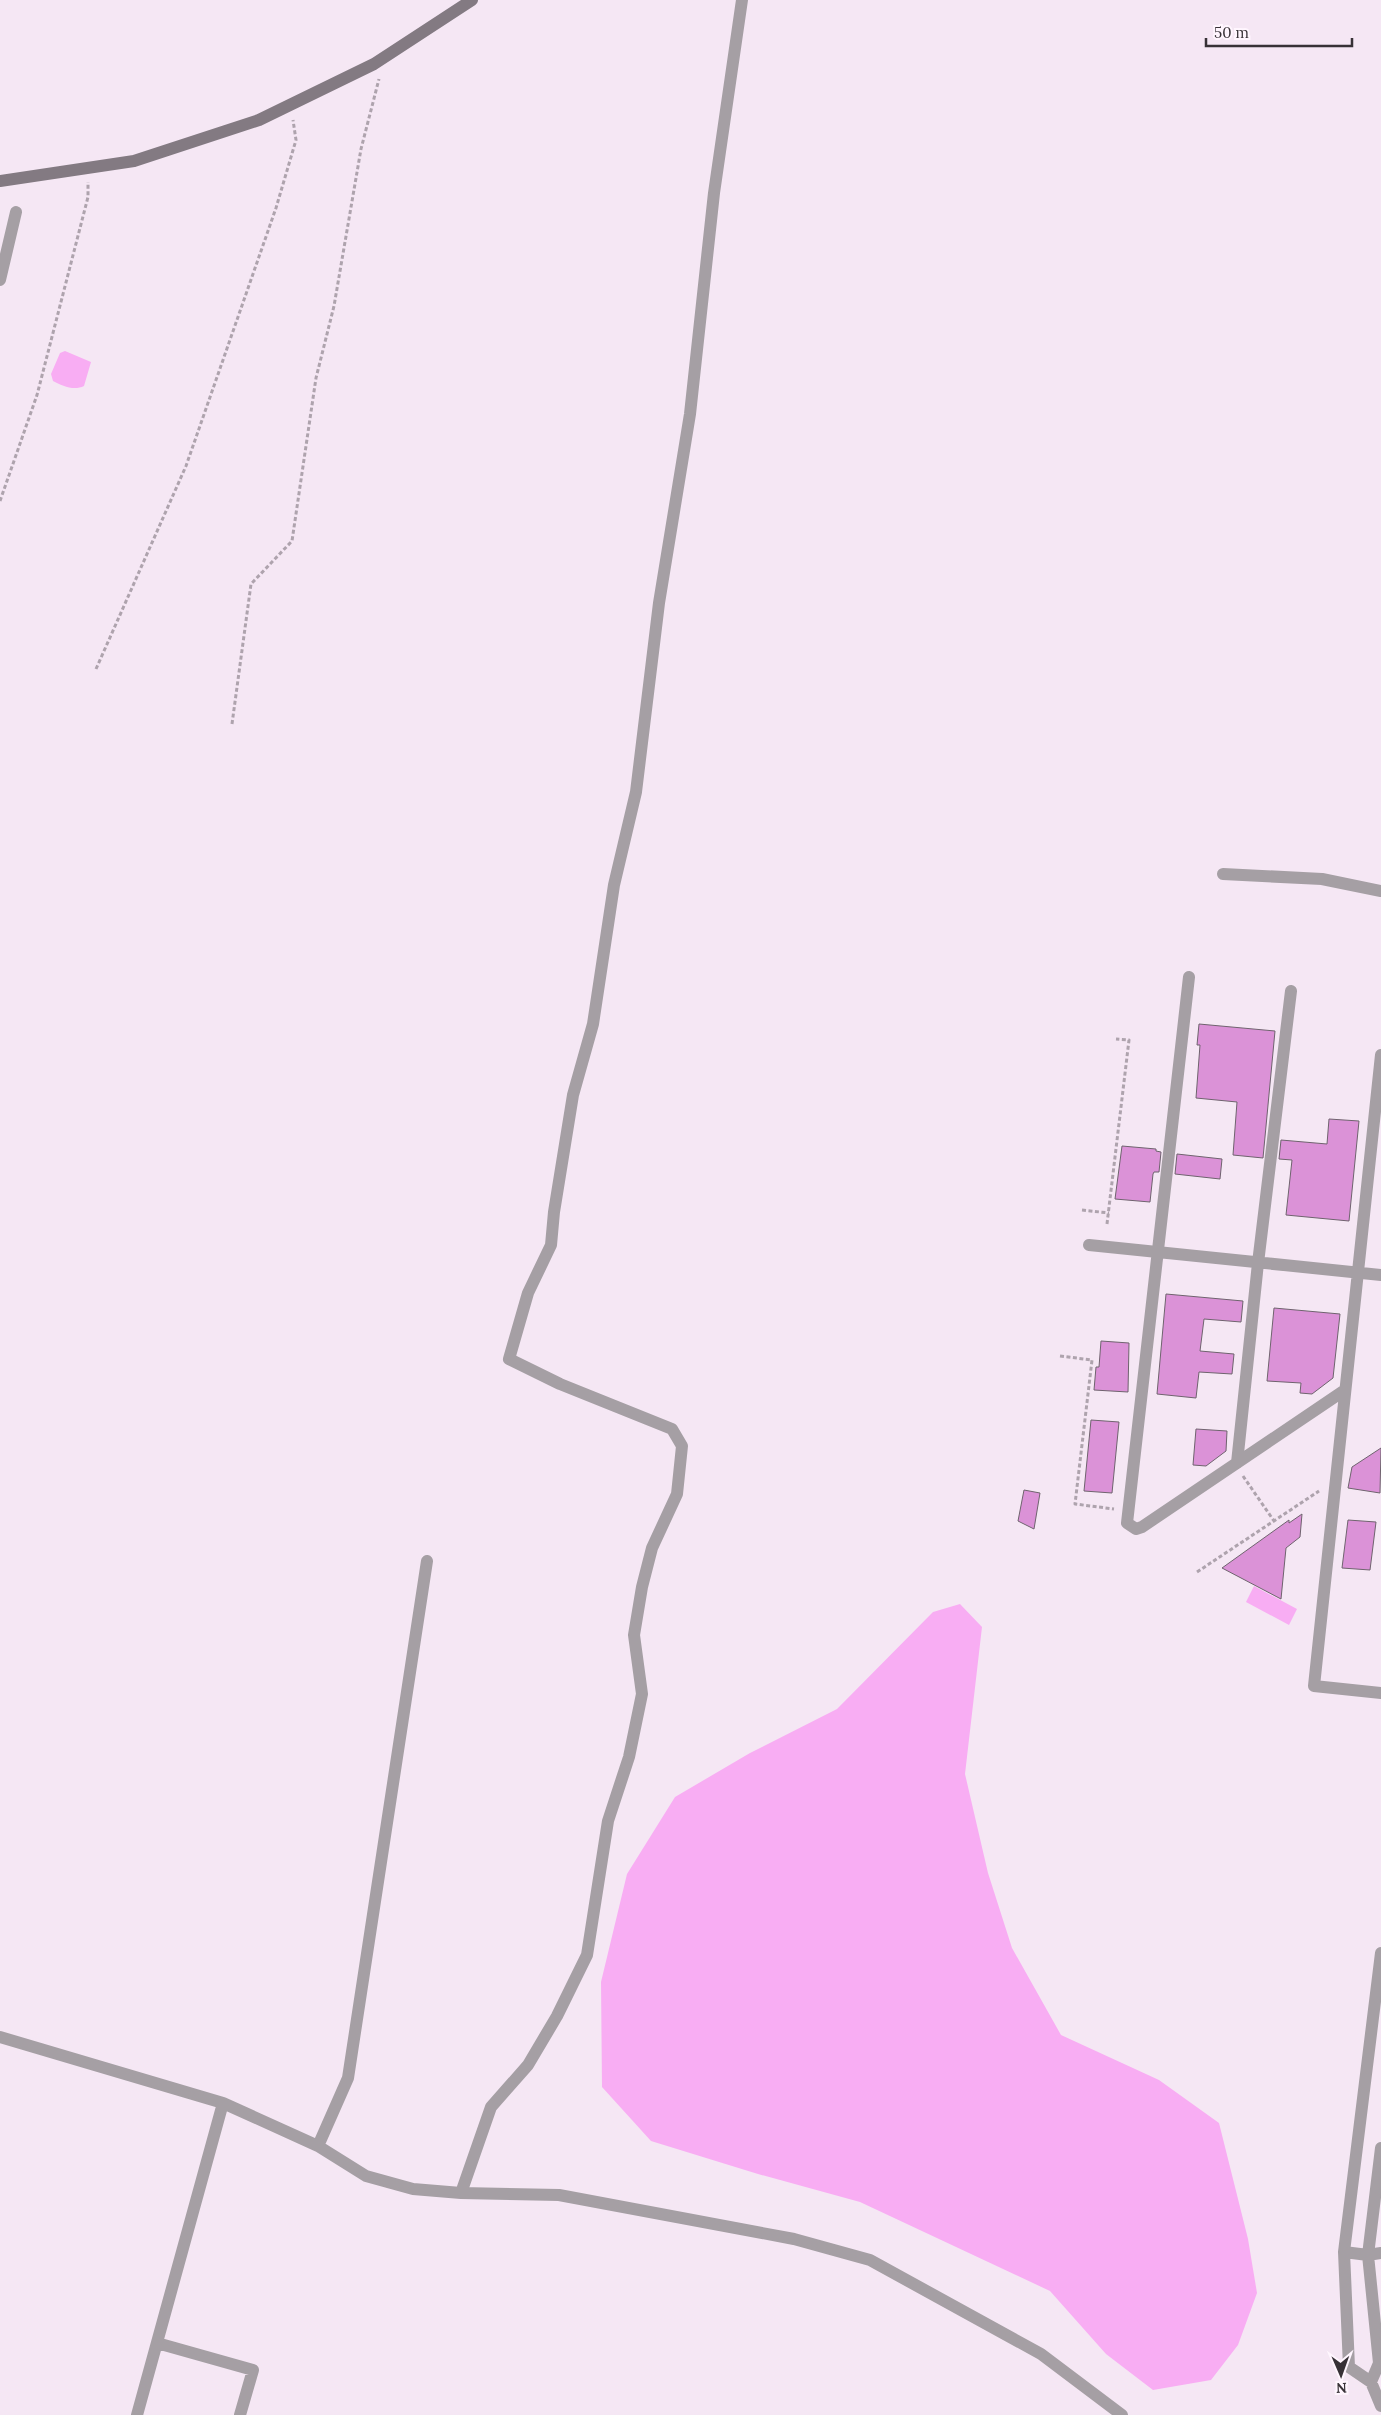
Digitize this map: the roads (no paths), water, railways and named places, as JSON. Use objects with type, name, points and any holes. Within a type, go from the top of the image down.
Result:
[{"type":"street","points":[[0,181],[134,161],[259,120],[374,64],[472,0]]},
{"type":"street","points":[[461,2193],[491,2107],[528,2066],[557,2016],[587,1954],[608,1822],[629,1757],[642,1694],[634,1635],[642,1587],[652,1548],[677,1494],[682,1446],[672,1429],[560,1384],[509,1359],[528,1293],[551,1245],[554,1212],[573,1095],[593,1024],[614,885],[636,792],[658,603],[690,414],[714,193],[742,0]]},
{"type":"street","points":[[0,280],[16,212]]},
{"type":"street","points":[[1223,874],[1322,879],[1381,891]]},
{"type":"street","points":[[1189,977],[1127,1523],[1136,1529],[1142,1527],[1345,1390]]},
{"type":"street","points":[[1236,1464],[1291,991]]},
{"type":"street","points":[[1381,1055],[1314,1686],[1381,1693]]},
{"type":"street","points":[[1089,1245],[1381,1275]]},
{"type":"street","points":[[318,2146],[348,2078],[427,1561]]},
{"type":"street","points":[[1381,1953],[1344,2252],[1350,2367],[1371,2382],[1381,2406]]},
{"type":"street","points":[[0,2037],[223,2104],[318,2146],[366,2176],[412,2189],[461,2193],[559,2196],[794,2239],[870,2260],[1041,2354],[1122,2415]]},
{"type":"street","points":[[137,2415],[223,2104]]},
{"type":"street","points":[[1371,2382],[1379,2363],[1375,2254],[1381,2148]]},
{"type":"street","points":[[1344,2252],[1375,2254]]},
{"type":"street","points":[[157,2343],[253,2370],[240,2415]]}]
